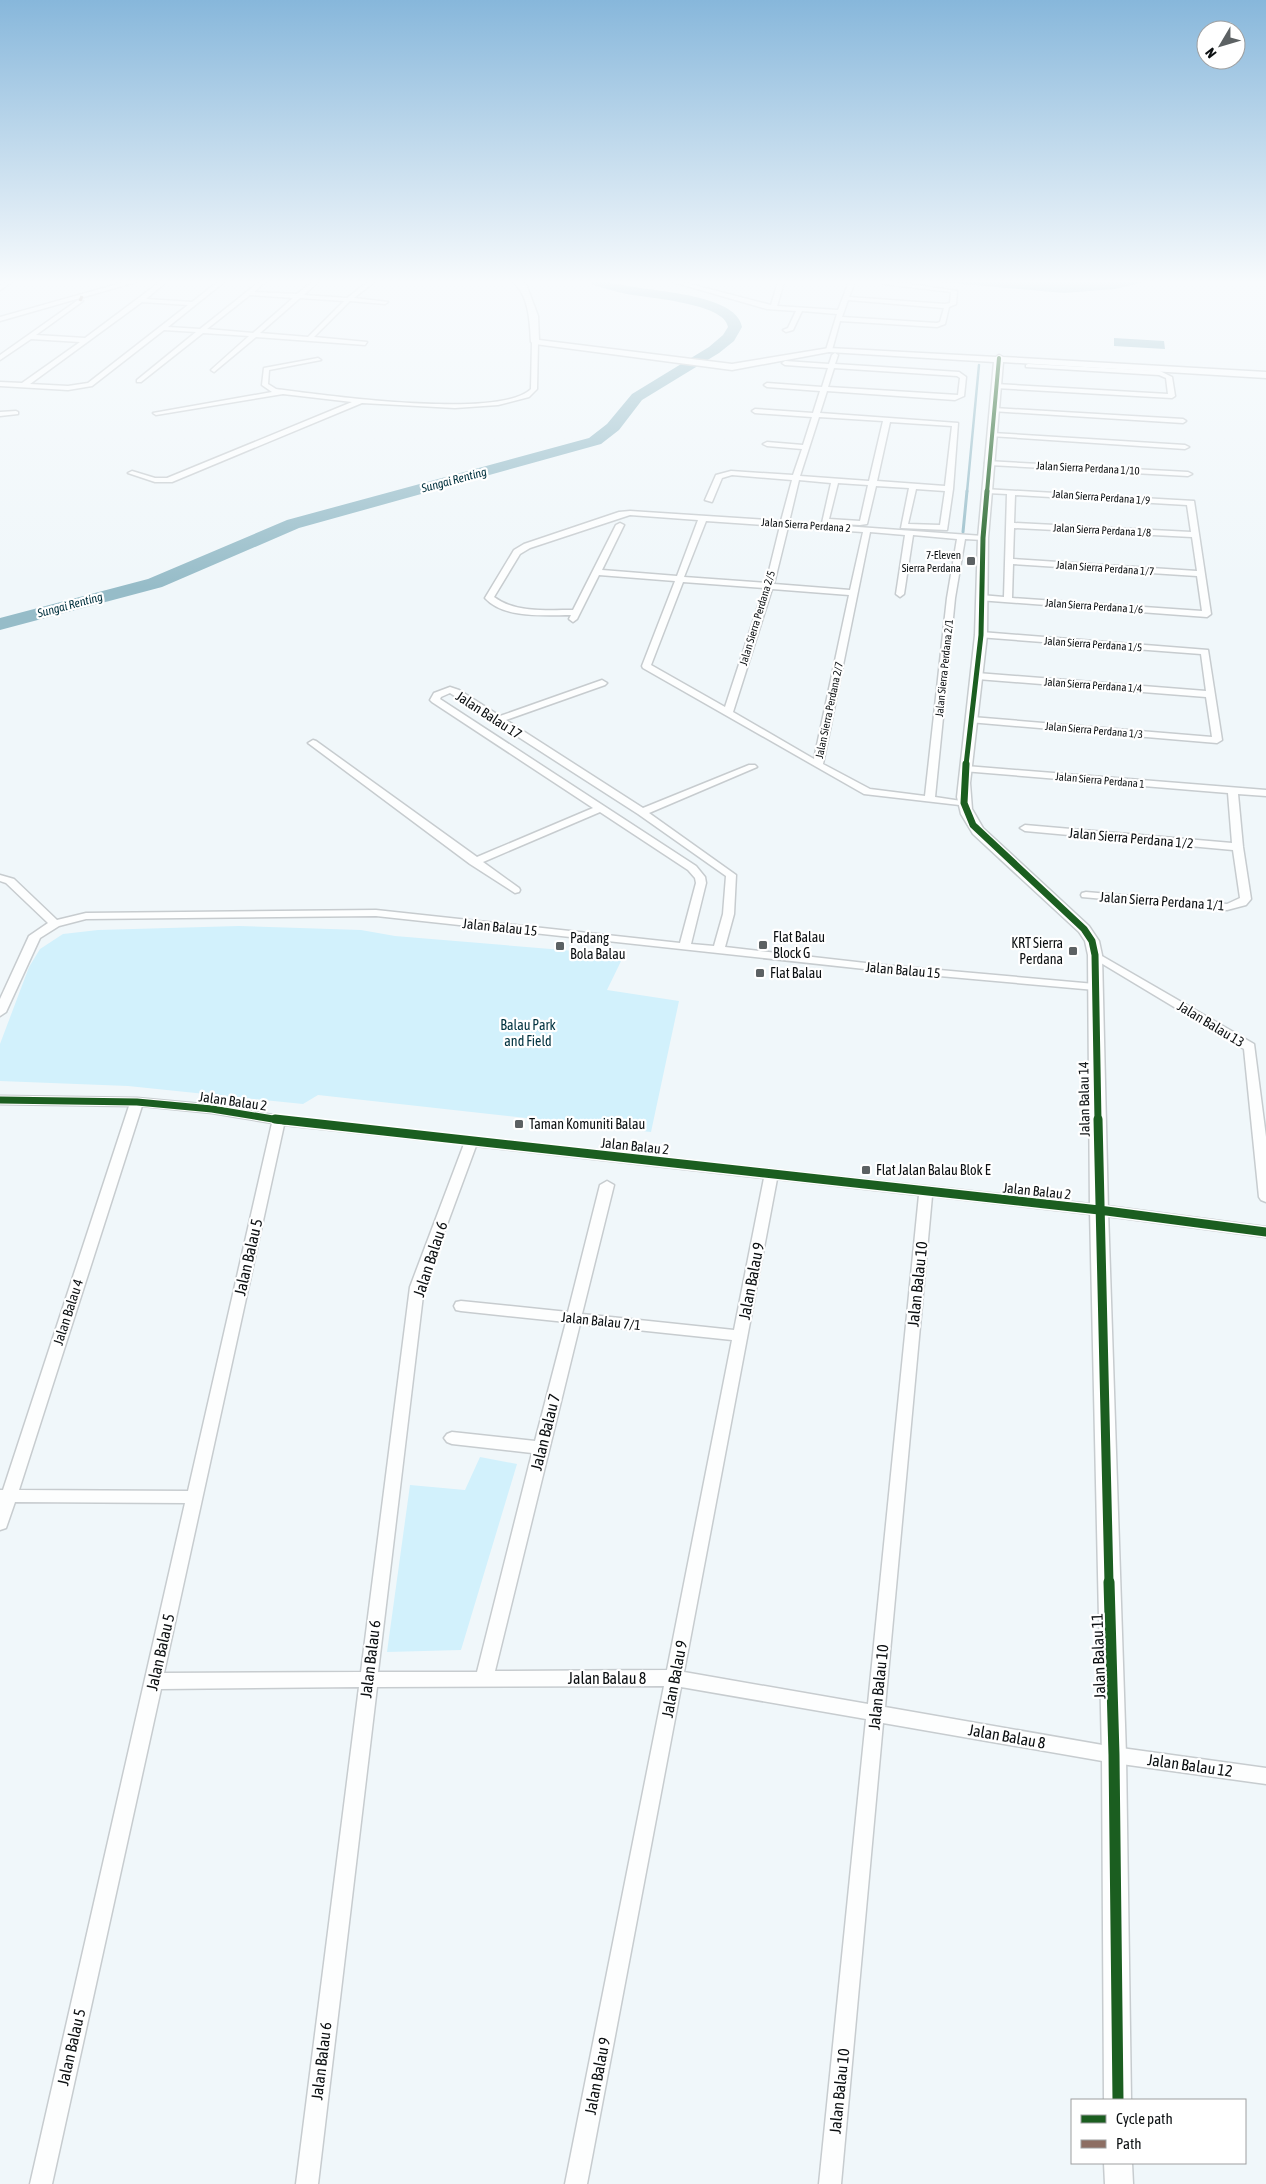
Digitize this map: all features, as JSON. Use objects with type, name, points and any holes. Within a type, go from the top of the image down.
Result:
[{"type":"street","points":[[0,384],[79,388],[91,384]]},
{"type":"street","points":[[265,384],[274,391],[361,401],[455,406],[498,403],[527,396],[534,389],[534,384]]},
{"type":"street","name":"Jalan Sierra Perdana 2/5","points":[[728,712],[769,586],[796,478],[826,384]]},
{"type":"street","points":[[767,385],[955,398],[961,396],[963,384]]},
{"type":"street","points":[[964,804],[966,769],[981,635],[983,538],[996,386],[1172,396],[1170,384]]},
{"type":"street","points":[[156,413],[285,392]]},
{"type":"street","points":[[132,473],[144,474],[158,481],[169,480],[361,401]]},
{"type":"street","points":[[994,410],[1183,421]]},
{"type":"street","points":[[755,411],[956,424],[944,528],[904,526],[913,486]]},
{"type":"street","points":[[0,414],[16,413]]},
{"type":"street","points":[[835,481],[824,521],[864,522],[887,419]]},
{"type":"street","points":[[992,435],[1185,447]]},
{"type":"street","points":[[767,444],[806,446]]},
{"type":"street","name":"Jalan Sierra Perdana 1/10","points":[[989,463],[1188,474]]},
{"type":"street","points":[[710,500],[719,477],[731,473],[949,489]]},
{"type":"street","name":"Jalan Sierra Perdana 1/9","points":[[987,491],[1191,502],[1194,535]]},
{"type":"street","points":[[1008,599],[1011,492]]},
{"type":"street","name":"Jalan Sierra Perdana 2","points":[[596,572],[574,617],[508,608],[496,604],[489,598],[517,552],[536,543],[630,513],[983,538]]},
{"type":"street","points":[[703,518],[646,666],[818,765]]},
{"type":"street","points":[[620,525],[596,572],[854,593]]},
{"type":"street","name":"Jalan Sierra Perdana 1/8","points":[[1010,525],[1194,535]]},
{"type":"street","name":"Jalan Sierra Perdana 2/7","points":[[867,530],[818,765],[868,792],[964,804]]},
{"type":"street","points":[[900,594],[909,533]]},
{"type":"street","points":[[1194,535],[1200,574]]},
{"type":"street","name":"Jalan Sierra Perdana 2/1","points":[[930,799],[951,598],[961,537]]},
{"type":"street","name":"Jalan Sierra Perdana 1/7","points":[[1010,562],[1200,574]]},
{"type":"street","name":"Jalan Sierra Perdana 1/6","points":[[981,598],[1207,614],[1200,574]]},
{"type":"street","name":"Jalan Sierra Perdana 1/5","points":[[981,635],[1205,652],[1210,694]]},
{"type":"street","name":"Jalan Sierra Perdana 1/4","points":[[977,676],[1210,694]]},
{"type":"street","points":[[497,720],[602,683]]},
{"type":"street","name":"Jalan Balau 17","points":[[685,947],[700,892],[700,876],[692,868],[436,700],[437,695],[450,690],[456,692],[642,812],[731,875],[732,885],[725,934],[718,950]]},
{"type":"street","name":"Jalan Sierra Perdana 1/3","points":[[972,720],[1216,740],[1210,694]]},
{"type":"street","points":[[313,743],[515,890]]},
{"type":"street","points":[[642,812],[752,767]]},
{"type":"street","name":"Jalan Sierra Perdana 1","points":[[966,769],[1266,794]]},
{"type":"street","points":[[1233,792],[1238,847]]},
{"type":"street","name":"Jalan Balau 14","points":[[964,804],[967,817],[982,836],[1084,929],[1092,940],[1095,987],[1099,1210]]},
{"type":"street","points":[[474,862],[602,808]]},
{"type":"street","name":"Jalan Sierra Perdana 1/2","points":[[1025,828],[1238,847]]},
{"type":"street","name":"Jalan Sierra Perdana 1/1","points":[[1086,895],[1227,907],[1238,904],[1246,899],[1238,847]]},
{"type":"street","points":[[0,878],[10,881],[55,924]]},
{"type":"street","name":"Jalan Balau 15","points":[[0,1012],[35,936],[55,924],[86,916],[376,913],[883,968],[1095,987]]},
{"type":"street","name":"Jalan Balau 13","points":[[1094,955],[1250,1047],[1266,1197]]},
{"type":"street","name":"Jalan Balau 2","points":[[0,1100],[137,1102],[212,1109],[278,1120],[471,1143],[1099,1210],[1266,1232]]},
{"type":"street","name":"Jalan Balau 4","points":[[0,1522],[4,1496],[137,1102]]},
{"type":"street","name":"Jalan Balau 5","points":[[41,2184],[278,1120]]},
{"type":"street","name":"Jalan Balau 6","points":[[307,2184],[367,1680],[417,1287],[471,1143]]},
{"type":"street","name":"Jalan Balau 9","points":[[576,2184],[772,1174]]},
{"type":"street","name":"Jalan Balau 7","points":[[484,1679],[540,1448],[607,1186]]},
{"type":"street","name":"Jalan Balau 10","points":[[830,2184],[926,1191]]},
{"type":"street","name":"Jalan Balau 11","points":[[1099,1210],[1114,1754],[1118,2099]]},
{"type":"street","name":"Jalan Balau 7/1","points":[[461,1306],[741,1336]]},
{"type":"street","points":[[452,1438],[540,1448]]},
{"type":"street","points":[[4,1496],[194,1497]]},
{"type":"street","name":"Jalan Balau 8","points":[[153,1681],[674,1678],[1114,1754]]},
{"type":"street","name":"Jalan Balau 12","points":[[1114,1754],[1266,1776]]},
{"type":"street","points":[[1118,2164],[1119,2184]]},
{"type":"green space","name":"Balau Park and Field","points":[[239,926],[361,930],[395,936],[624,955],[607,990],[679,1001],[651,1132],[318,1095],[303,1104],[128,1086],[0,1081],[0,1044],[29,967],[40,949],[63,934],[98,930]]},
{"type":"green space","points":[[480,1457],[517,1464],[461,1650],[387,1652],[410,1485],[465,1490]]},
{"type":"waterway","name":"Sungai Renting","points":[[0,624],[155,583],[293,524],[595,441],[613,427],[637,397],[657,384]]},
{"type":"waterway","points":[[967,492],[977,384]]},
{"type":"waterway","points":[[963,532],[967,491]]},
{"type":"cycle path","points":[[997,384],[983,538],[981,635],[964,797],[967,814],[978,831],[1084,929],[1092,941],[1095,955],[1099,1210],[1114,1755],[1118,2099]]},
{"type":"cycle path","points":[[0,1100],[137,1102],[212,1109],[279,1120],[1099,1210],[1266,1232]]},
{"type":"place","name":"7-Eleven Sierra Perdana","points":[[971,561]]},
{"type":"place","name":"Flat Balau Block G","points":[[763,945]]},
{"type":"place","name":"Padang Bola Balau","points":[[560,946]]},
{"type":"place","name":"KRT Sierra Perdana","points":[[1073,951]]},
{"type":"place","name":"Flat Balau","points":[[760,973]]},
{"type":"place","name":"Taman Komuniti Balau","points":[[519,1124]]},
{"type":"place","name":"Flat Jalan Balau Blok E","points":[[866,1170]]}]
